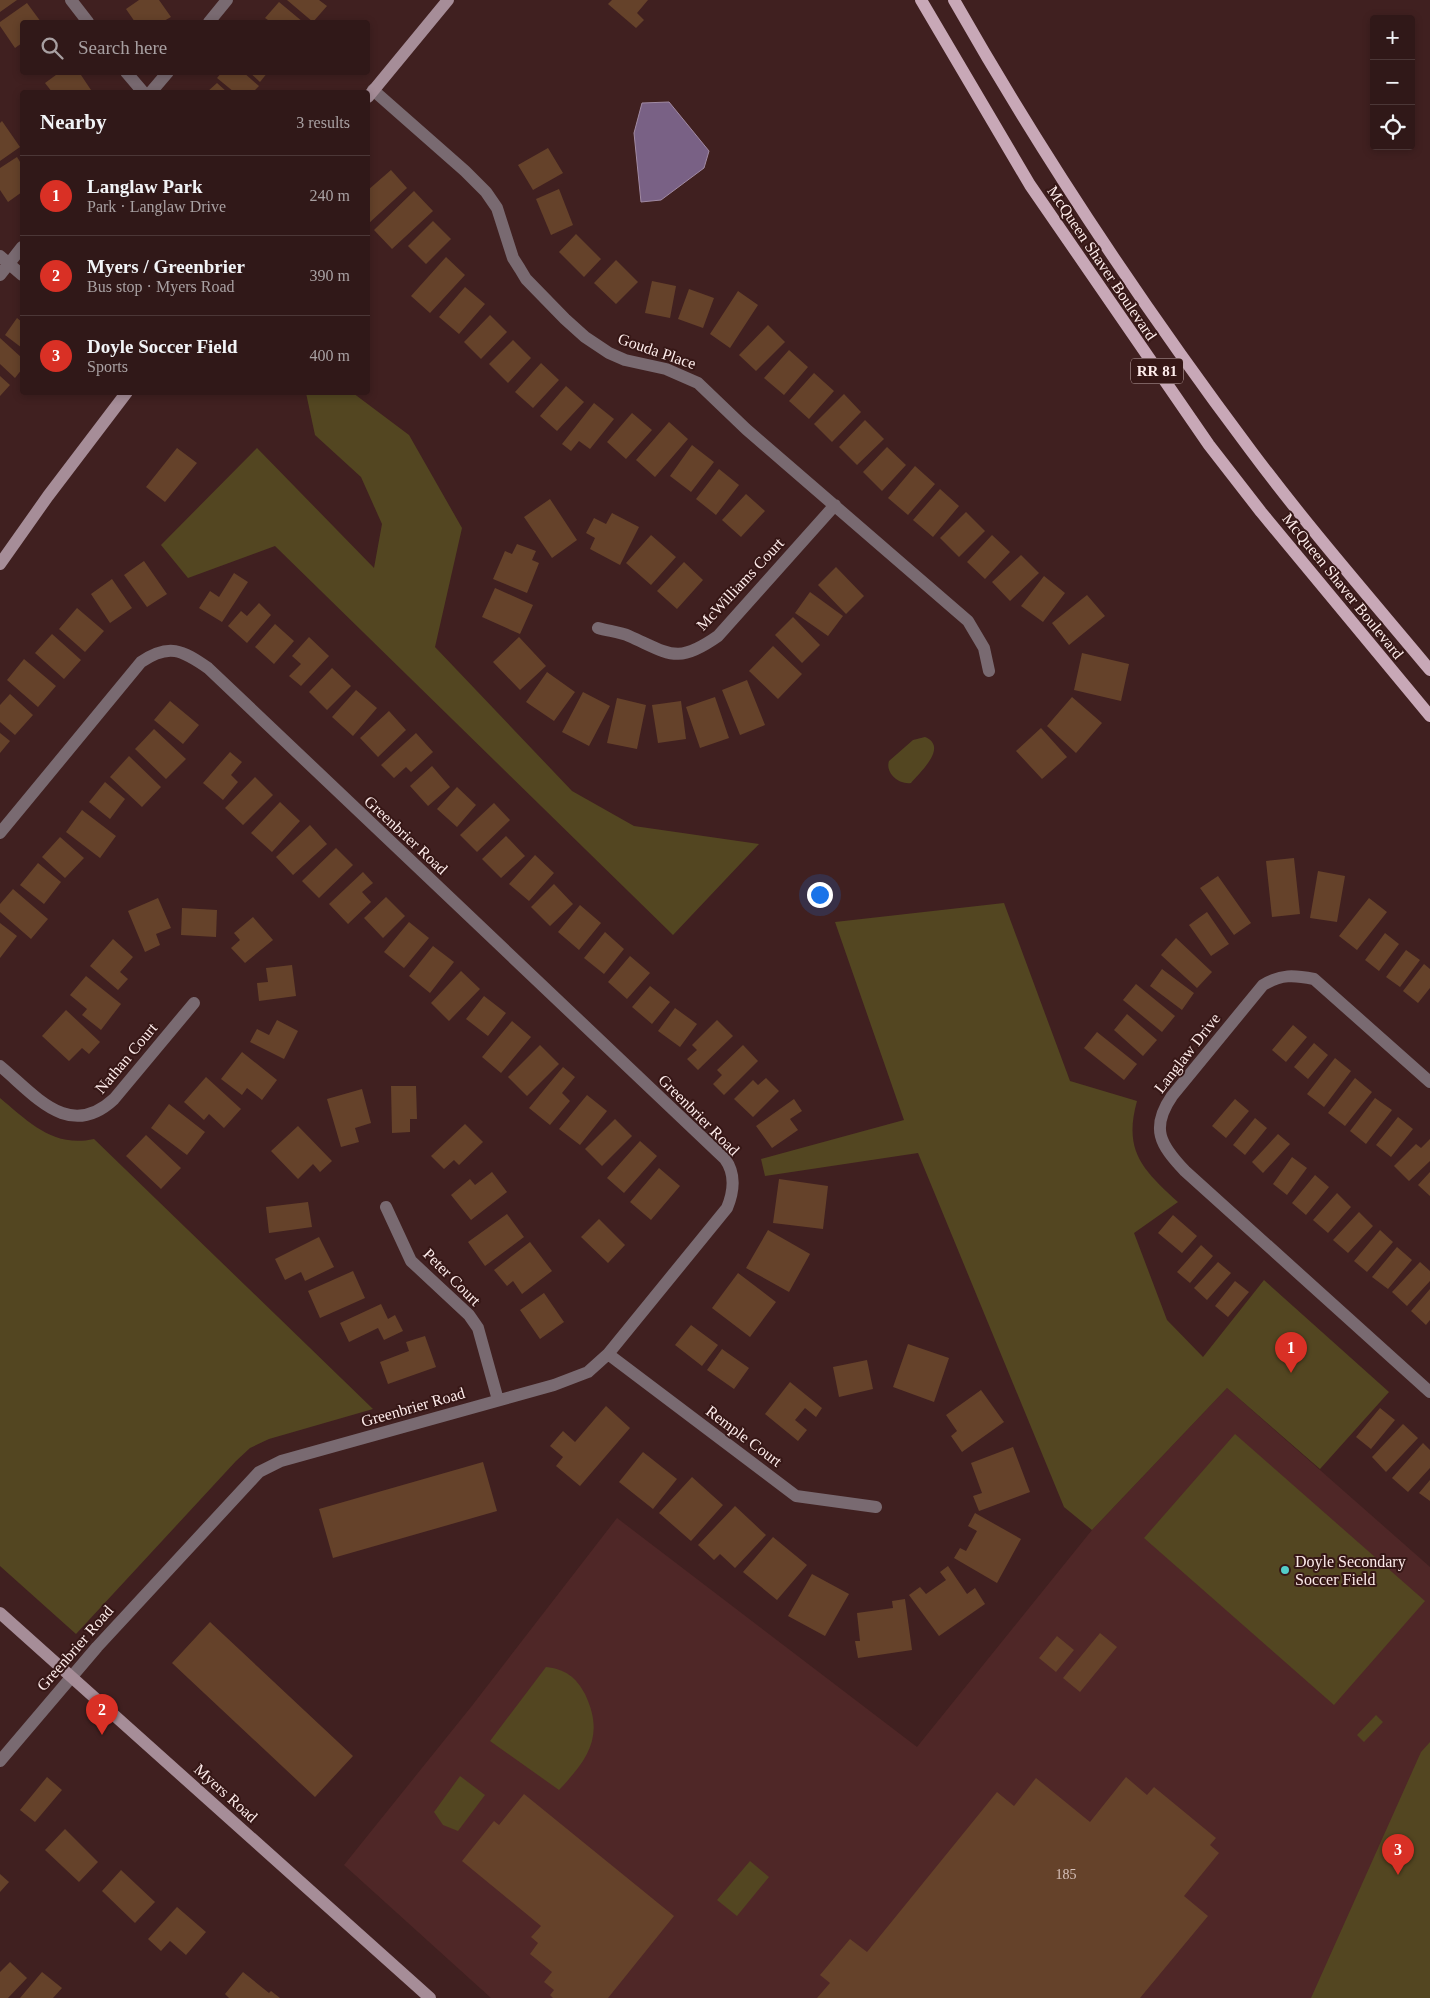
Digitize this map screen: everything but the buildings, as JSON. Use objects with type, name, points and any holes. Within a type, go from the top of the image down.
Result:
[{"type":"main road","points":[[370,94],[448,0]]},
{"type":"main road","name":"McQueen Shaver Boulevard","points":[[920,0],[1030,185],[1141,349],[1209,445],[1261,512],[1430,716]]},
{"type":"main road","name":"McQueen Shaver Boulevard","points":[[954,0],[1043,151],[1141,297],[1252,453],[1430,670]]},
{"type":"main road","points":[[0,564],[48,496],[125,395]]},
{"type":"main road","name":"Myers Road","points":[[0,1613],[430,1998]]},
{"type":"street","points":[[71,0],[86,20]]},
{"type":"street","points":[[211,20],[227,0]]},
{"type":"street","points":[[129,75],[142,90]]},
{"type":"street","points":[[153,90],[165,75]]},
{"type":"street","name":"Gouda Place","points":[[370,94],[465,171],[486,192],[497,208],[513,258],[526,279],[565,319],[585,337],[609,353],[626,360],[666,369],[698,383],[746,428],[968,621],[984,648],[989,672]]},
{"type":"street","points":[[0,275],[5,260],[20,249]]},
{"type":"street","points":[[5,260],[20,272]]},
{"type":"street","name":"McWilliams Court","points":[[598,628],[627,635],[653,649],[670,655],[702,648],[718,636],[835,505]]},
{"type":"street","name":"Greenbrier Road","points":[[0,833],[141,662],[164,650],[176,651],[191,656],[208,668],[725,1160],[731,1168],[733,1187],[732,1198],[727,1208],[608,1354],[588,1372],[572,1380],[282,1461],[259,1472],[97,1647],[0,1761]]},
{"type":"street","name":"Langlaw Drive","points":[[1430,1082],[1314,979],[1291,975],[1280,976],[1263,984],[1172,1096],[1159,1123],[1163,1143],[1172,1158],[1185,1171],[1430,1392]]},
{"type":"street","name":"Nathan Court","points":[[0,1066],[53,1110],[66,1115],[91,1114],[104,1109],[114,1099],[194,1002]]},
{"type":"street","name":"Peter Court","points":[[386,1208],[411,1261],[469,1315],[478,1328],[498,1400]]},
{"type":"street","name":"Remple Court","points":[[608,1354],[796,1496],[876,1507]]},
{"type":"shaded area","points":[[669,102],[709,151],[704,168],[661,200],[641,202],[634,133],[642,103]]},
{"type":"shaded area","points":[[306,395],[356,395],[409,435],[462,528],[435,647],[572,791],[634,826],[759,844],[673,935],[275,546],[188,578],[161,545],[257,448],[374,568],[382,524],[361,477],[315,435]]},
{"type":"shaded area","points":[[925,737],[932,741],[934,747],[930,760],[911,783],[898,780],[889,770],[889,761],[913,740]]},
{"type":"shaded area","points":[[1004,903],[1070,1081],[1137,1101],[1133,1118],[1133,1133],[1139,1158],[1155,1180],[1178,1202],[1134,1233],[1167,1320],[1203,1357],[1264,1280],[1389,1392],[1320,1469],[1227,1388],[1092,1530],[1064,1507],[918,1153],[765,1176],[761,1159],[904,1120],[835,922]]},
{"type":"shaded area","points":[[0,1098],[42,1131],[66,1140],[94,1139],[373,1409],[269,1439],[250,1448],[76,1634],[0,1566]]},
{"type":"shaded area","points":[[1227,1388],[1430,1567],[1430,1998],[491,1998],[344,1865],[471,1707],[617,1518],[917,1747],[1092,1530]]},
{"type":"shaded area","name":"Doyle Secondary Soccer Field","points":[[1235,1434],[1425,1601],[1334,1705],[1144,1538]]},
{"type":"shaded area","points":[[546,1667],[564,1672],[578,1683],[591,1709],[593,1722],[593,1735],[585,1757],[559,1790],[490,1741]]},
{"type":"shaded area","points":[[1376,1715],[1383,1722],[1364,1742],[1357,1735]]},
{"type":"shaded area","points":[[1430,1742],[1430,1998],[1311,1998],[1421,1752]]},
{"type":"shaded area","points":[[460,1776],[485,1795],[458,1831],[443,1825],[434,1812]]},
{"type":"shaded area","points":[[750,1861],[769,1877],[737,1916],[717,1900]]},
{"type":"place","name":"Langlaw Park","points":[[1291,1373]]},
{"type":"place","name":"Doyle Secondary Soccer Field","points":[[1285,1570]]},
{"type":"place","name":"Myers / Greenbrier","points":[[102,1735]]},
{"type":"place","name":"Doyle Soccer Field","points":[[1398,1875]]}]
